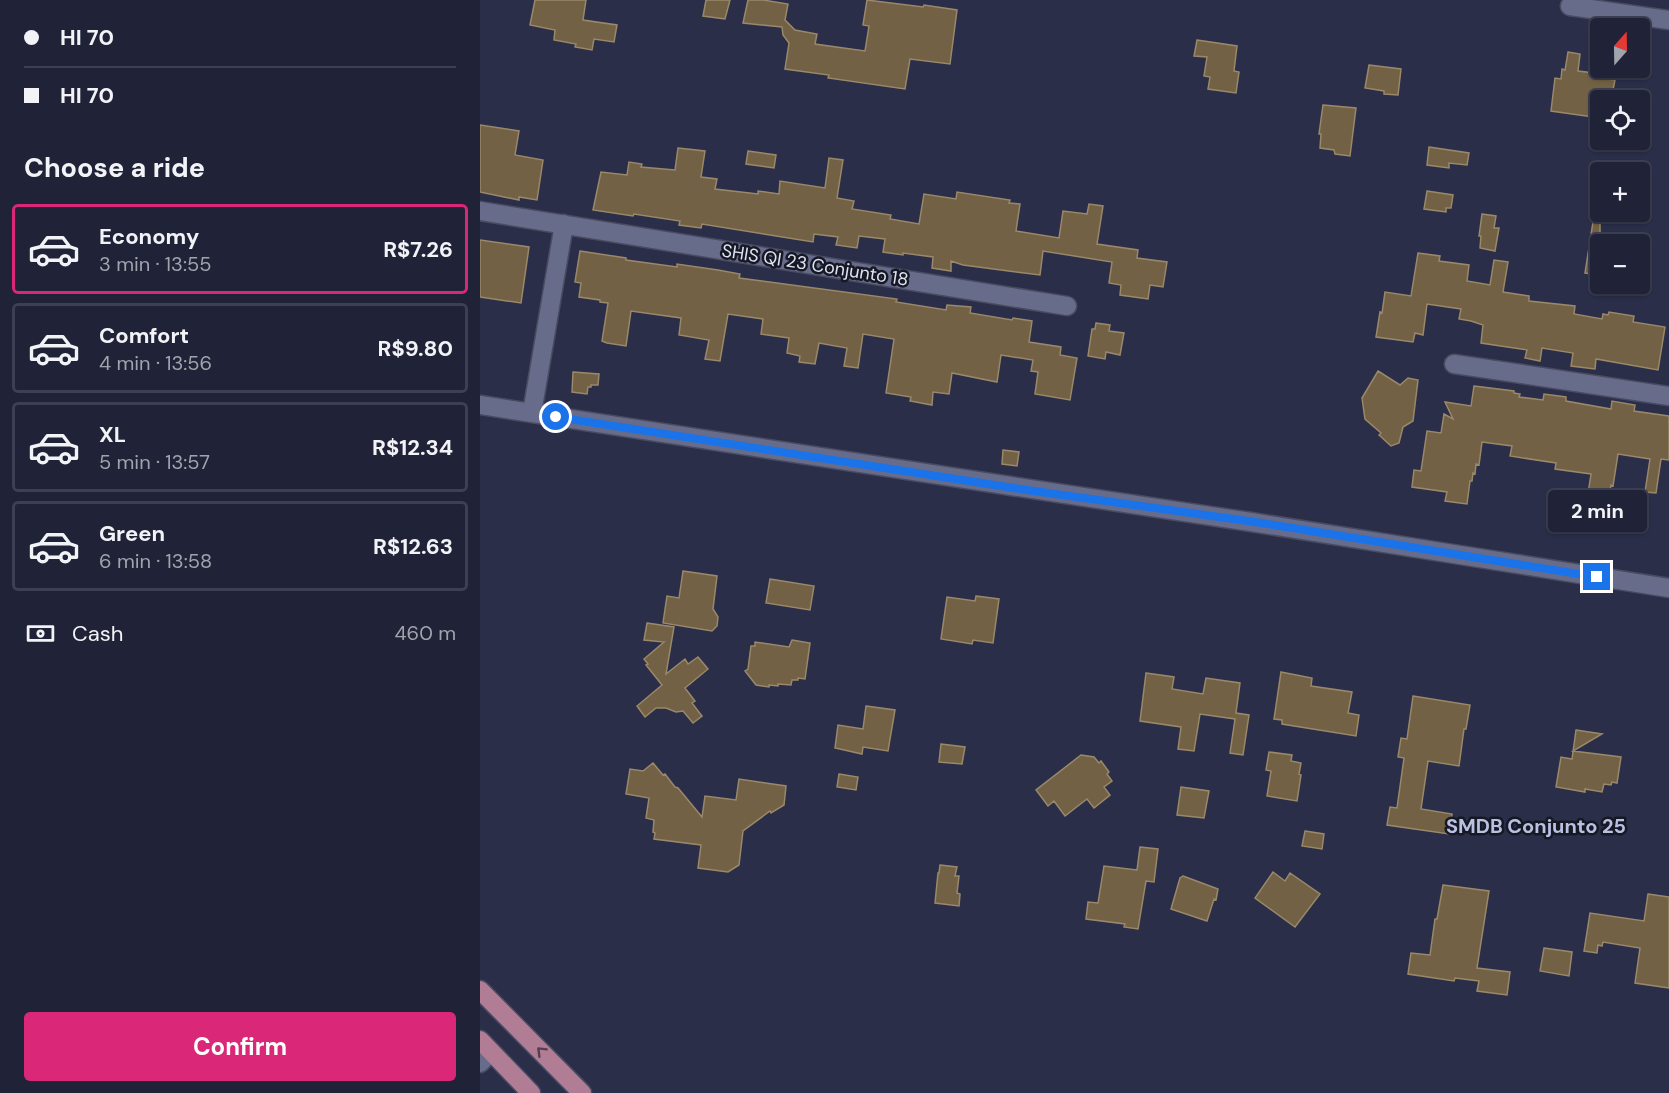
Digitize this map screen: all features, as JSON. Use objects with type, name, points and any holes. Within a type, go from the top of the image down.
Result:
[{"type":"main road","points":[[480,990],[582,1093]]},
{"type":"main road","points":[[484,1051],[531,1093]]},
{"type":"street","points":[[1570,6],[1669,20]]},
{"type":"street","name":"SHIS QI 23 Conjunto 18","points":[[480,212],[1067,306]]},
{"type":"street","points":[[532,413],[564,224]]},
{"type":"street","points":[[1454,364],[1669,396]]},
{"type":"street","points":[[480,405],[1027,490],[1255,522],[1669,588]]},
{"type":"building","points":[[535,0],[586,0],[583,20],[617,25],[614,42],[594,39],[592,50],[554,40],[555,30],[530,25]]},
{"type":"building","points":[[706,0],[730,0],[725,19],[703,16]]},
{"type":"building","points":[[748,0],[788,4],[785,20],[795,30],[817,34],[815,44],[865,51],[869,26],[863,25],[867,0],[957,10],[950,64],[910,59],[905,89],[828,78],[829,75],[785,69],[789,43],[783,35],[782,27],[743,23]]},
{"type":"building","points":[[1197,40],[1237,46],[1234,71],[1239,72],[1236,93],[1208,89],[1210,77],[1204,76],[1207,57],[1194,56]]},
{"type":"building","points":[[1568,52],[1580,54],[1578,71],[1590,72],[1590,78],[1615,80],[1613,90],[1590,90],[1590,117],[1551,111],[1555,78],[1561,79],[1562,69],[1565,70]]},
{"type":"building","points":[[1369,65],[1401,69],[1398,95],[1384,94],[1384,91],[1365,88]]},
{"type":"building","points":[[1323,105],[1356,108],[1350,156],[1335,154],[1334,150],[1320,148],[1321,134],[1319,134]]},
{"type":"building","points":[[480,125],[519,131],[515,155],[543,160],[537,200],[519,197],[519,200],[480,192]]},
{"type":"building","points":[[1429,147],[1469,153],[1467,165],[1449,163],[1449,168],[1427,165]]},
{"type":"building","points":[[678,148],[705,151],[701,177],[717,179],[715,189],[758,194],[758,191],[779,194],[780,181],[825,188],[829,158],[843,160],[837,198],[854,201],[852,209],[891,215],[890,219],[919,224],[924,194],[956,199],[957,192],[1010,200],[1009,203],[1020,204],[1016,231],[1059,238],[1063,211],[1087,214],[1089,204],[1103,206],[1097,244],[1138,250],[1137,258],[1167,262],[1163,287],[1150,285],[1148,299],[1120,295],[1121,285],[1109,283],[1112,262],[1043,251],[1040,275],[963,265],[951,261],[951,271],[932,268],[933,257],[883,252],[885,239],[859,236],[857,248],[836,245],[838,237],[814,234],[813,242],[702,224],[701,228],[679,225],[680,221],[593,210],[601,172],[627,175],[629,162],[642,164],[641,167],[675,170]]},
{"type":"building","points":[[748,151],[776,155],[774,168],[746,164]]},
{"type":"building","points":[[1427,191],[1453,195],[1451,208],[1446,208],[1446,212],[1424,209]]},
{"type":"building","points":[[1482,214],[1496,216],[1494,228],[1499,228],[1495,251],[1480,248]]},
{"type":"building","points":[[1593,222],[1600,222],[1600,234],[1591,234]]},
{"type":"building","points":[[480,240],[529,247],[521,303],[480,297]]},
{"type":"building","points":[[1590,241],[1590,274],[1585,273]]},
{"type":"building","points":[[580,251],[626,258],[626,260],[718,270],[740,274],[739,278],[897,299],[896,302],[946,310],[947,305],[971,307],[970,313],[1032,321],[1029,342],[1061,347],[1060,355],[1077,358],[1070,400],[1035,394],[1038,372],[1031,371],[1033,360],[1001,355],[997,382],[952,373],[949,394],[933,392],[932,405],[910,401],[911,397],[886,393],[894,339],[863,334],[858,368],[844,366],[847,348],[819,343],[815,364],[799,362],[800,356],[787,353],[789,338],[761,334],[763,319],[728,314],[720,361],[705,359],[709,340],[679,335],[681,318],[631,311],[626,346],[607,343],[602,341],[608,303],[579,297],[581,283],[575,282]]},
{"type":"building","points":[[1418,253],[1440,256],[1439,261],[1469,265],[1467,281],[1490,285],[1494,260],[1508,262],[1503,292],[1529,296],[1529,301],[1575,306],[1574,314],[1602,319],[1603,314],[1608,315],[1609,312],[1634,316],[1633,322],[1665,327],[1658,370],[1596,359],[1595,369],[1571,366],[1573,353],[1542,348],[1540,361],[1525,358],[1527,350],[1481,343],[1483,325],[1459,319],[1461,309],[1427,304],[1423,335],[1415,333],[1413,342],[1376,337],[1385,292],[1411,296]]},
{"type":"building","points":[[1096,323],[1110,325],[1109,331],[1124,333],[1120,355],[1106,352],[1105,359],[1088,356],[1092,329],[1095,329]]},
{"type":"building","points":[[1378,371],[1400,385],[1408,378],[1418,380],[1413,421],[1403,427],[1399,443],[1391,446],[1379,435],[1381,433],[1365,419],[1362,398]]},
{"type":"building","points":[[573,372],[599,374],[598,385],[588,387],[587,394],[572,392]]},
{"type":"building","points":[[1474,386],[1514,391],[1520,394],[1519,397],[1543,400],[1544,394],[1566,397],[1566,401],[1611,409],[1612,401],[1635,405],[1634,411],[1669,416],[1669,460],[1661,459],[1656,493],[1645,492],[1650,459],[1618,454],[1609,497],[1588,494],[1591,474],[1555,469],[1556,463],[1510,456],[1512,446],[1482,442],[1479,465],[1476,464],[1475,474],[1473,473],[1472,481],[1470,481],[1467,504],[1445,501],[1447,492],[1412,487],[1414,470],[1421,471],[1427,431],[1441,433],[1444,414],[1453,419],[1445,402],[1471,406]]},
{"type":"building","points":[[1003,450],[1019,452],[1017,466],[1002,464]]},
{"type":"building","points":[[683,571],[717,576],[713,609],[718,617],[717,626],[712,631],[663,623],[667,596],[679,598]]},
{"type":"building","points":[[770,579],[814,586],[810,610],[766,603]]},
{"type":"building","points":[[976,596],[999,599],[993,643],[973,640],[972,644],[941,639],[947,597],[975,601]]},
{"type":"building","points":[[647,623],[674,627],[666,674],[685,659],[688,664],[698,657],[708,669],[685,688],[695,701],[692,703],[702,716],[693,723],[683,711],[656,708],[645,717],[637,706],[662,685],[644,659],[664,642],[644,640]]},
{"type":"building","points":[[792,640],[810,643],[805,679],[792,680],[791,685],[778,684],[778,686],[769,685],[769,687],[756,685],[745,671],[748,669],[751,646],[755,646],[755,642],[789,647]]},
{"type":"building","points":[[1281,672],[1312,678],[1311,686],[1352,692],[1348,713],[1359,715],[1356,736],[1282,724],[1282,720],[1274,719]]},
{"type":"building","points":[[1146,673],[1174,677],[1172,689],[1203,694],[1206,678],[1240,683],[1236,713],[1249,715],[1243,755],[1230,753],[1235,719],[1200,714],[1194,751],[1178,749],[1181,727],[1140,721]]},
{"type":"building","points":[[1413,696],[1470,705],[1459,766],[1428,761],[1421,809],[1452,814],[1449,834],[1387,825],[1390,807],[1397,808],[1404,758],[1398,757],[1401,738],[1407,739]]},
{"type":"building","points":[[866,706],[895,710],[888,751],[863,747],[862,754],[835,748],[838,725],[863,729]]},
{"type":"building","points":[[1576,730],[1602,734],[1573,751]]},
{"type":"building","points":[[941,744],[965,747],[962,764],[939,762]]},
{"type":"building","points":[[1573,751],[1621,757],[1617,783],[1604,784],[1602,792],[1585,789],[1585,792],[1556,787],[1561,757],[1572,759]]},
{"type":"building","points":[[1269,752],[1292,755],[1291,761],[1301,763],[1297,801],[1267,796],[1271,771],[1266,770]]},
{"type":"building","points":[[1081,755],[1094,757],[1099,763],[1101,761],[1109,772],[1107,774],[1112,781],[1104,787],[1110,795],[1094,808],[1087,799],[1065,816],[1054,801],[1048,806],[1036,790]]},
{"type":"building","points":[[653,763],[702,817],[705,796],[736,800],[739,779],[786,786],[784,805],[771,813],[770,811],[743,831],[739,865],[728,872],[698,868],[701,845],[654,839],[654,820],[646,818],[649,798],[626,794],[630,769],[643,771]]},
{"type":"building","points":[[839,774],[858,777],[856,790],[837,787]]},
{"type":"building","points":[[1181,787],[1209,791],[1204,818],[1177,815]]},
{"type":"building","points":[[1305,831],[1324,834],[1322,849],[1302,846]]},
{"type":"building","points":[[1140,847],[1158,849],[1154,882],[1146,881],[1138,929],[1124,927],[1125,924],[1086,919],[1088,902],[1098,903],[1104,866],[1137,870]]},
{"type":"building","points":[[940,865],[957,867],[955,876],[959,876],[957,893],[960,894],[959,906],[935,903]]},
{"type":"building","points":[[1273,872],[1285,881],[1290,873],[1320,894],[1295,927],[1255,898]]},
{"type":"building","points":[[1183,876],[1218,889],[1207,921],[1171,909],[1180,878]]},
{"type":"building","points":[[1443,885],[1489,891],[1477,968],[1510,972],[1507,995],[1477,991],[1479,981],[1455,978],[1454,981],[1408,974],[1411,953],[1430,955]]},
{"type":"building","points":[[1648,894],[1669,897],[1669,988],[1635,983],[1640,948],[1603,942],[1602,946],[1598,945],[1597,953],[1584,951],[1590,913],[1644,921]]},
{"type":"building","points":[[1544,948],[1572,952],[1569,976],[1540,971]]},
{"type":"district","name":"SMDB Conjunto 25","points":[[1536,826]]},
{"type":"route","points":[[556,417],[1027,490],[1255,522],[1597,577]]}]
